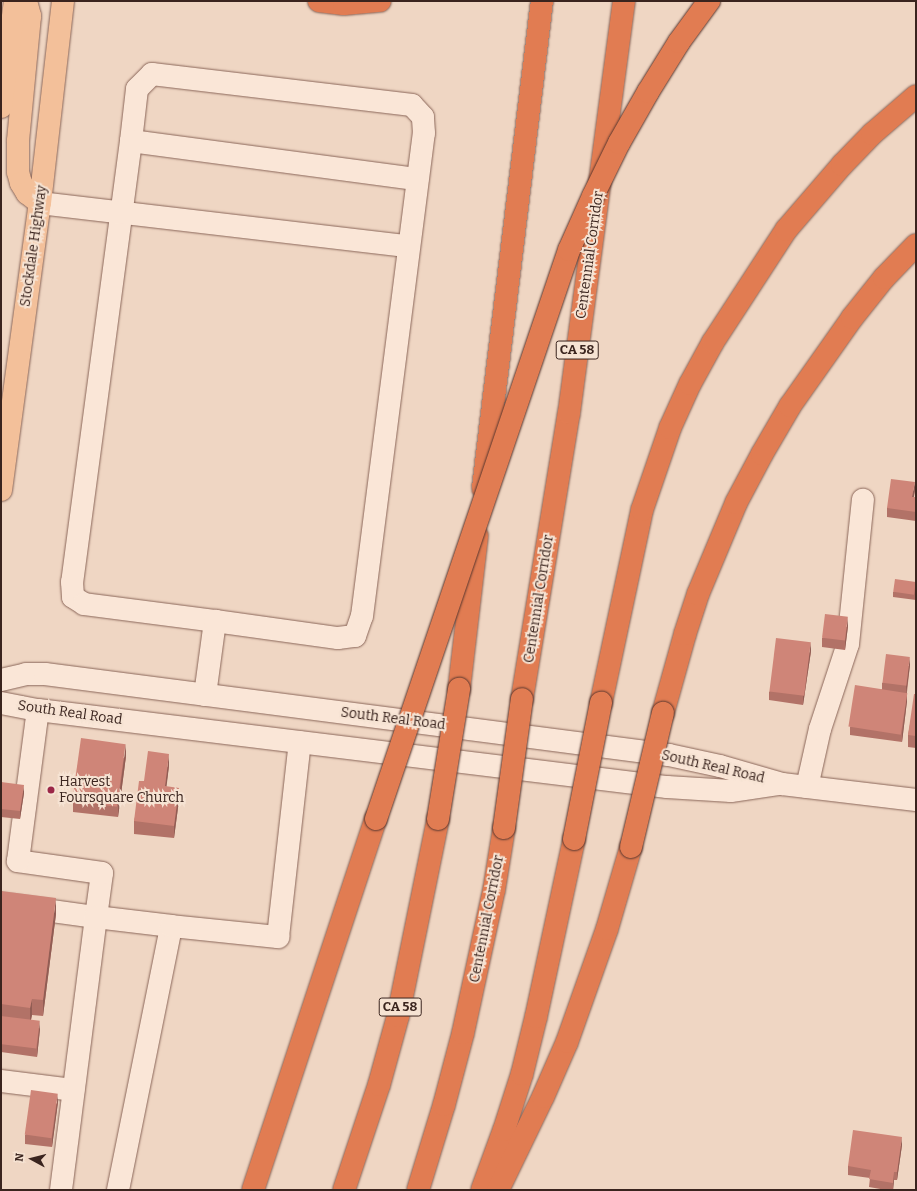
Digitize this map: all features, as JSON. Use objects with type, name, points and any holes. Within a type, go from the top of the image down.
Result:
[{"type":"highway","points":[[319,1],[344,4],[380,1]]},
{"type":"highway","name":"CA 58","points":[[344,1190],[377,1092],[398,1016],[438,818],[459,689],[542,1]]},
{"type":"highway","name":"Centennial Corridor","points":[[418,1190],[444,1105],[463,1033],[494,890],[522,699],[569,413],[624,1]]},
{"type":"highway","points":[[253,1190],[376,819],[569,250],[593,196],[622,137],[652,86],[709,1]]},
{"type":"highway","points":[[482,1190],[504,1130],[536,1017],[642,510],[670,428],[690,384],[713,342],[786,230],[842,165],[872,134],[916,96]]},
{"type":"highway","points":[[498,1190],[540,1104],[567,1042],[607,929],[631,847],[663,713],[685,634],[701,587],[736,503],[790,406],[852,318],[884,278],[916,245]]},
{"type":"main road","points":[[1,107],[15,1]]},
{"type":"main road","points":[[26,1],[30,16],[18,141],[18,167],[21,183],[27,192],[40,203]]},
{"type":"main road","name":"Stockdale Highway","points":[[1,490],[40,203],[63,1]]},
{"type":"street","points":[[152,74],[412,105],[423,117],[424,133],[418,179],[408,246],[362,616],[355,636],[338,638],[84,604],[73,597],[72,582],[138,89],[152,74]]},
{"type":"street","points":[[131,141],[418,179]]},
{"type":"street","points":[[40,203],[408,246]]},
{"type":"street","points":[[807,787],[820,729],[848,644],[863,500]]},
{"type":"street","points":[[205,695],[215,621]]},
{"type":"street","name":"South Real Road","points":[[1,680],[26,674],[45,674],[669,755],[714,764],[782,784],[916,800]]},
{"type":"street","name":"South Real Road","points":[[1,703],[38,710],[692,790],[745,790],[782,784]]},
{"type":"street","points":[[38,710],[18,862],[102,873],[60,1190]]},
{"type":"street","points":[[1,904],[171,926],[278,937],[300,742]]},
{"type":"street","points":[[118,1190],[171,926]]},
{"type":"street","points":[[1,1081],[73,1090]]},
{"type":"building","points":[[891,479],[915,482],[912,497],[916,497],[916,512],[887,508]]},
{"type":"building","points":[[895,579],[916,582],[914,595],[893,592]]},
{"type":"building","points":[[825,614],[848,617],[845,641],[822,638]]},
{"type":"building","points":[[776,638],[811,642],[804,696],[769,692]]},
{"type":"building","points":[[886,654],[910,657],[906,686],[882,683]]},
{"type":"building","points":[[855,685],[907,693],[901,735],[848,726]]},
{"type":"building","points":[[914,694],[916,694],[916,736],[908,735]]},
{"type":"building","points":[[81,738],[126,744],[117,807],[72,800]]},
{"type":"building","points":[[148,751],[169,754],[165,786],[179,788],[174,826],[134,821],[139,781],[144,781]]},
{"type":"building","points":[[1,782],[24,785],[20,811],[1,809]]},
{"type":"building","points":[[1,891],[56,898],[43,1000],[32,999],[30,1008],[1,1004]]},
{"type":"building","points":[[1,1016],[40,1021],[36,1049],[1,1044]]},
{"type":"building","points":[[31,1090],[58,1094],[51,1138],[25,1135]]},
{"type":"building","points":[[853,1130],[902,1137],[897,1172],[894,1172],[893,1183],[869,1179],[871,1170],[848,1166]]},
{"type":"place","name":"Harvest Foursquare Church","points":[[51,790]]}]
